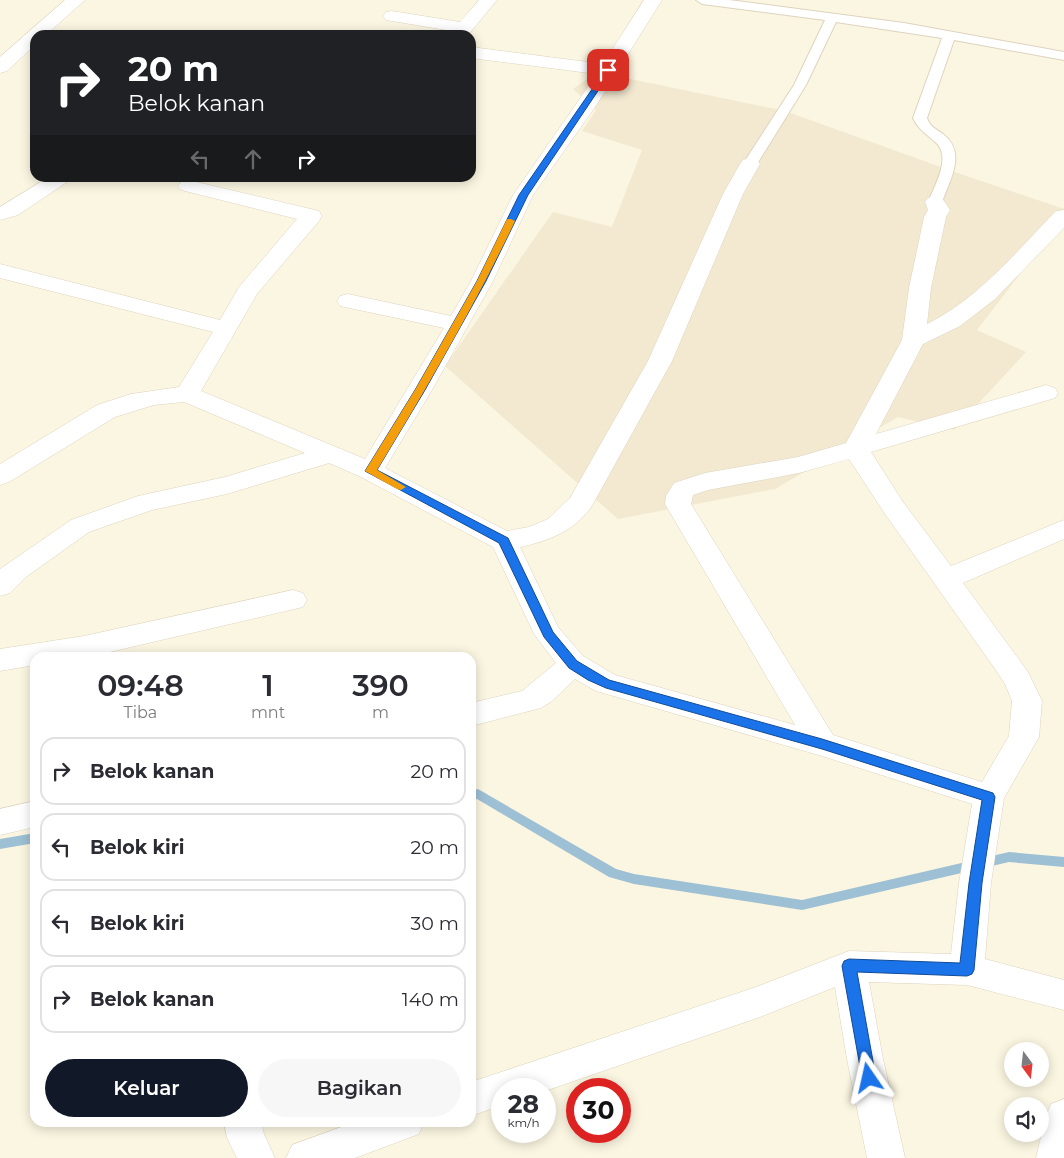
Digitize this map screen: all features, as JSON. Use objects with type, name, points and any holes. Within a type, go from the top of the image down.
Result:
[{"type":"street","points":[[41,30],[76,0]]},
{"type":"street","points":[[462,30],[488,0]]},
{"type":"street","points":[[370,471],[482,281],[524,195],[653,0]]},
{"type":"street","points":[[392,16],[456,30]]},
{"type":"street","points":[[0,68],[30,40]]},
{"type":"street","points":[[476,53],[608,70]]},
{"type":"street","points":[[504,541],[535,535],[557,525],[580,504],[660,361],[733,194],[750,164]]},
{"type":"street","points":[[0,214],[11,211],[54,182]]},
{"type":"street","points":[[187,394],[227,329],[247,292],[311,216],[188,186]]},
{"type":"street","points":[[856,448],[914,340],[920,288],[935,218],[939,210],[935,202]]},
{"type":"street","points":[[914,340],[952,321],[987,294],[1064,216]]},
{"type":"street","points":[[0,272],[227,329]]},
{"type":"street","points":[[348,301],[457,324]]},
{"type":"street","points":[[822,744],[678,504],[679,496],[683,489],[705,482],[799,465],[1046,393]]},
{"type":"street","points":[[0,476],[106,411],[131,402],[154,397],[187,394],[328,455],[370,471],[504,541],[542,624],[573,664],[606,683],[822,744],[989,797]]},
{"type":"street","points":[[856,448],[870,473],[1018,680],[1027,701],[1024,737],[989,797],[975,883],[967,970]]},
{"type":"street","points":[[0,586],[16,570],[80,526],[147,502],[227,485],[328,455]]},
{"type":"street","points":[[946,579],[1064,529]]},
{"type":"street","points":[[52,652],[84,647],[293,600]]},
{"type":"street","points":[[0,660],[30,655]]},
{"type":"street","points":[[476,714],[531,700],[542,693],[573,664]]},
{"type":"street","points":[[0,822],[30,815]]},
{"type":"street","points":[[849,966],[865,1059],[886,1158]]},
{"type":"street","points":[[476,1097],[760,1001],[849,966],[967,970],[1064,995]]},
{"type":"street","points":[[1055,1158],[1064,1116]]},
{"type":"street","points":[[243,1127],[248,1143],[256,1158]]},
{"type":"street","points":[[305,1158],[392,1127]]},
{"type":"lane","points":[[702,0],[904,27],[1064,56]]},
{"type":"lane","points":[[750,164],[800,85],[832,18]]},
{"type":"lane","points":[[935,202],[951,155],[948,147],[941,140],[922,127],[920,118],[949,36]]},
{"type":"shaded area","points":[[597,72],[785,111],[1064,209],[1064,217],[977,330],[1026,352],[954,430],[898,417],[775,489],[618,519],[445,366],[553,212],[612,227],[642,150],[582,131],[596,110],[573,89]]},
{"type":"waterway","points":[[476,795],[613,873],[634,879],[802,905],[1009,857],[1064,862]]},
{"type":"waterway","points":[[0,844],[30,839]]},
{"type":"slow traffic","points":[[401,487],[370,471],[420,390],[482,281],[511,221]]},
{"type":"route","points":[[608,70],[585,107],[524,195],[482,281],[420,390],[370,471],[504,541],[548,634],[573,664],[592,677],[606,683],[822,744],[989,797],[975,883],[967,970],[849,966],[869,1078]]}]
